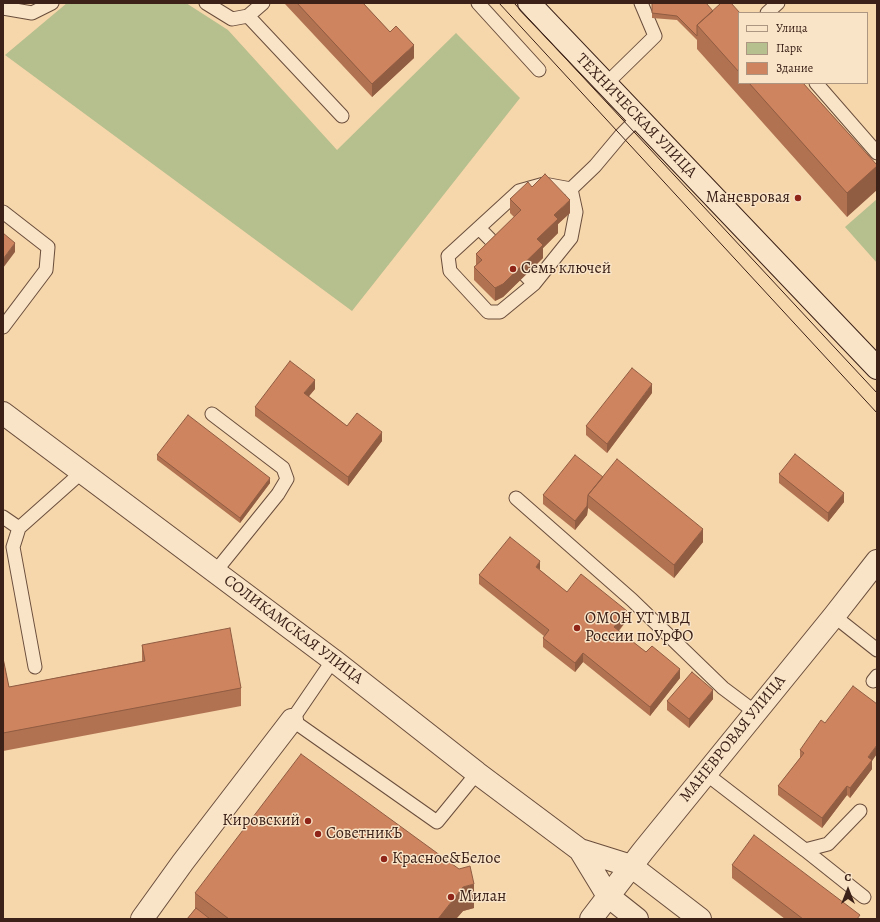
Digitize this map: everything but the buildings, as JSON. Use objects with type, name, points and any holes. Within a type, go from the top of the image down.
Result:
[{"type":"street","name":"ТЕХНИЧЕСКАЯ УЛИЦА","points":[[528,3],[877,368]]},
{"type":"street","name":"СОЛИКАМСКАЯ УЛИЦА","points":[[3,414],[333,660],[477,773],[580,850],[631,866],[700,919]]},
{"type":"street","name":"МАНЕВРОВАЯ УЛИЦА","points":[[590,919],[705,773],[834,616],[877,561]]},
{"type":"street","points":[[142,919],[183,862],[292,720]]},
{"type":"street","name":"СОЛИКАМСКАЯ УЛИЦА","points":[[580,850],[608,896],[637,919]]},
{"type":"lane","points":[[3,8],[32,13],[52,3]]},
{"type":"lane","points":[[206,3],[232,19],[248,16],[262,3]]},
{"type":"lane","points":[[478,3],[539,70]]},
{"type":"lane","points":[[606,84],[655,36],[641,3]]},
{"type":"lane","points":[[768,12],[778,3]]},
{"type":"lane","points":[[248,16],[342,116]]},
{"type":"lane","points":[[817,84],[877,153]]},
{"type":"lane","points":[[571,188],[595,166],[638,118]]},
{"type":"lane","points":[[544,184],[571,188],[576,212],[571,238],[534,284],[500,312],[488,312],[450,271],[448,256],[519,191],[544,184]]},
{"type":"lane","points":[[3,212],[48,247],[46,270],[3,327]]},
{"type":"lane","points":[[479,228],[534,284]]},
{"type":"lane","points":[[212,414],[283,468],[287,479],[278,494],[215,572]]},
{"type":"lane","points":[[34,667],[13,547],[18,528],[82,472]]},
{"type":"lane","points":[[516,498],[632,600],[723,688],[755,712]]},
{"type":"lane","points":[[3,517],[18,528]]},
{"type":"lane","points":[[834,616],[877,650]]},
{"type":"lane","points":[[333,660],[292,720],[437,822],[477,773]]},
{"type":"lane","points":[[705,773],[864,897]]},
{"type":"lane","points":[[805,850],[828,844],[860,811]]},
{"type":"green space","points":[[67,3],[186,3],[228,30],[337,150],[456,33],[520,98],[352,311],[5,55]]},
{"type":"green space","points":[[877,199],[877,263],[845,227]]},
{"type":"tram line","points":[[499,3],[877,413]]},
{"type":"tram line","points":[[514,3],[877,393]]},
{"type":"place","name":"Маневровая","points":[[798,198]]},
{"type":"place","name":"Семь ключей","points":[[513,269]]},
{"type":"place","name":"ОМОН УТ МВД России поУрФО","points":[[577,628]]},
{"type":"place","name":"Кировский","points":[[308,821]]},
{"type":"place","name":"СоветникЪ","points":[[318,834]]},
{"type":"place","name":"Красное&Белое","points":[[384,859]]},
{"type":"place","name":"Милан","points":[[451,897]]}]
